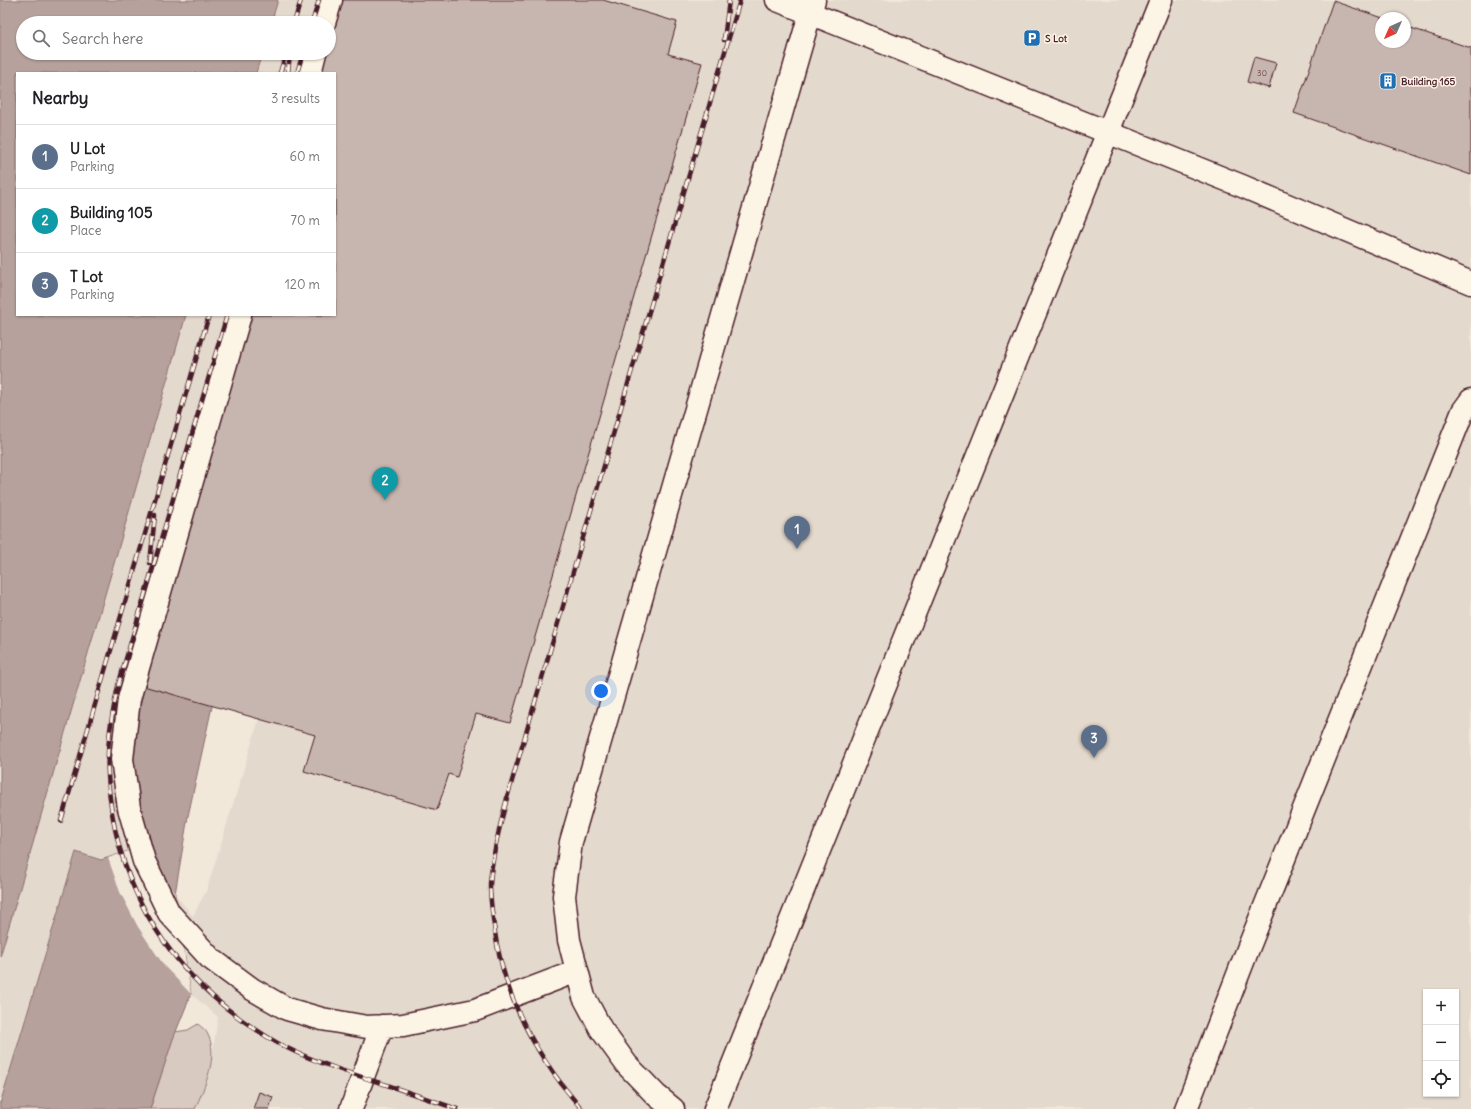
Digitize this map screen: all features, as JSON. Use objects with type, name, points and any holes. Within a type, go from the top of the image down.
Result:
[{"type":"lane","points":[[326,16],[331,0]]},
{"type":"lane","points":[[778,0],[812,7],[1108,132],[1242,186],[1471,284]]},
{"type":"lane","points":[[715,1109],[1161,0]]},
{"type":"lane","points":[[673,1109],[656,1095],[627,1065],[601,1029],[584,997],[569,940],[564,896],[571,842],[812,7]]},
{"type":"lane","points":[[310,72],[313,60]]},
{"type":"lane","points":[[240,316],[129,699],[122,759],[129,808],[144,861],[169,913],[210,958],[252,989],[287,1009],[322,1019],[367,1027],[409,1024],[475,1010],[577,971]]},
{"type":"lane","points":[[1186,1109],[1246,954],[1460,418],[1471,400]]},
{"type":"lane","points":[[352,1109],[382,1026]]},
{"type":"shaded area","points":[[0,0],[278,0],[273,16],[16,16],[16,60],[260,60],[256,72],[16,72],[16,316],[186,316],[0,957]]},
{"type":"shaded area","points":[[278,0],[1471,0],[1471,1109],[195,1109],[209,1074],[218,1017],[191,994],[175,894],[193,916],[207,889],[260,716],[213,702],[149,844],[101,860],[76,852],[0,1104],[0,955],[186,316],[336,316],[336,72],[257,72],[260,60],[336,60],[336,16],[273,16]]},
{"type":"shaded area","points":[[144,682],[213,702],[188,816],[175,894],[191,994],[173,1039],[150,1109],[0,1109],[0,1104],[76,852],[101,860],[149,844],[136,788],[133,745],[138,706]]},
{"type":"shaded area","points":[[198,1024],[205,1030],[211,1042],[212,1051],[206,1082],[195,1109],[150,1109],[175,1032],[188,1030]]},
{"type":"pier","points":[[149,844],[162,872],[175,894],[191,994],[165,967],[138,927],[120,892],[108,858]]},
{"type":"building","points":[[341,0],[603,0],[677,22],[668,54],[702,63],[510,723],[476,714],[457,777],[449,774],[437,810],[304,771],[315,735],[140,685],[248,316],[336,316],[336,72],[320,72],[324,60],[336,60],[336,17]]},
{"type":"building","name":"Building 165","points":[[1333,1],[1375,15],[1375,48],[1411,48],[1411,28],[1471,48],[1471,175],[1294,113]]},
{"type":"building","points":[[1254,57],[1276,63],[1269,88],[1247,82]]},
{"type":"building","points":[[259,1092],[273,1097],[269,1109],[253,1109]]},
{"type":"railway","points":[[296,16],[301,0]]},
{"type":"railway","points":[[314,16],[319,0]]},
{"type":"railway","points":[[724,40],[729,0]]},
{"type":"railway","points":[[582,1109],[565,1089],[536,1046],[514,1001],[498,952],[494,926],[490,889],[493,862],[507,798],[740,0]]},
{"type":"railway","points":[[280,72],[284,60]]},
{"type":"railway","points":[[288,72],[289,60]]},
{"type":"railway","points":[[297,72],[301,60]]},
{"type":"railway","points":[[61,821],[209,316]]},
{"type":"railway","points":[[227,316],[118,686],[110,730],[108,775],[112,812],[120,847],[131,881],[146,913],[165,943],[187,971],[213,997],[242,1020],[262,1034],[309,1058],[457,1109]]},
{"type":"railway","points":[[150,563],[155,515]]},
{"type":"place","name":"S Lot","points":[[1032,38]]},
{"type":"place","name":"Building 165","points":[[1388,81]]},
{"type":"place","name":"Building 105","points":[[385,500]]},
{"type":"place","name":"U Lot","points":[[797,549]]},
{"type":"place","name":"T Lot","points":[[1094,758]]}]
